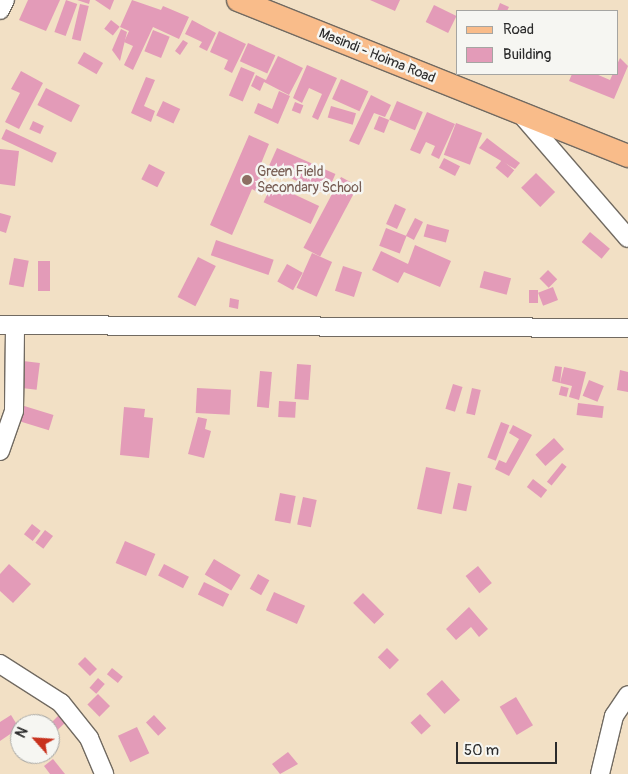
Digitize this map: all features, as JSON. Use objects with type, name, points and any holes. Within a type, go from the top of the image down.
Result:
[{"type":"main road","name":"Masindi - Hoima Road","points":[[238,0],[628,156]]},
{"type":"street","points":[[0,10],[4,0]]},
{"type":"street","points":[[520,112],[628,238]]},
{"type":"street","points":[[0,451],[14,411],[7,325],[334,330],[628,328]]},
{"type":"street","points":[[0,664],[61,703],[89,738],[104,774]]},
{"type":"street","points":[[600,774],[614,716],[628,695]]},
{"type":"building","points":[[28,0],[60,0],[46,31],[19,20]]},
{"type":"building","points":[[66,0],[77,4],[66,36],[54,32]]},
{"type":"building","points":[[77,0],[90,0],[89,4]]},
{"type":"building","points":[[95,0],[114,0],[110,10]]},
{"type":"building","points":[[132,0],[161,10],[163,6],[189,17],[179,39],[153,27],[133,70],[124,65],[133,46],[124,42],[129,31],[120,27]]},
{"type":"building","points":[[370,0],[400,0],[395,11]]},
{"type":"building","points":[[500,3],[509,7],[508,10],[497,10]]},
{"type":"building","points":[[80,4],[89,6],[81,41],[72,39]]},
{"type":"building","points":[[434,5],[456,16],[448,33],[426,22]]},
{"type":"building","points":[[111,20],[120,27],[113,35],[104,29]]},
{"type":"building","points":[[192,20],[216,33],[207,51],[199,47],[202,42],[185,34]]},
{"type":"building","points":[[121,29],[127,32],[120,61],[112,50]]},
{"type":"building","points":[[153,30],[170,37],[161,58],[144,51]]},
{"type":"building","points":[[219,31],[246,44],[232,73],[224,69],[228,60],[210,52]]},
{"type":"building","points":[[183,40],[188,43],[180,55],[175,51]]},
{"type":"building","points":[[248,43],[275,55],[267,73],[240,61]]},
{"type":"building","points":[[84,52],[103,63],[97,74],[78,63]]},
{"type":"building","points":[[278,56],[303,68],[289,95],[264,82],[260,91],[251,86],[256,75],[266,80]]},
{"type":"building","points":[[620,58],[628,66],[614,99],[569,81],[572,75],[598,75],[610,80],[612,75],[618,75]]},
{"type":"building","points":[[307,65],[337,78],[318,120],[312,117],[322,94],[309,88],[302,103],[293,98]]},
{"type":"building","points":[[241,67],[255,73],[243,101],[229,96]]},
{"type":"building","points":[[21,71],[43,83],[19,129],[5,122],[20,93],[11,89]]},
{"type":"building","points":[[146,77],[155,80],[144,106],[155,111],[151,122],[131,113]]},
{"type":"building","points":[[341,79],[368,91],[359,111],[332,99]]},
{"type":"building","points":[[46,88],[80,105],[71,122],[37,105]]},
{"type":"building","points":[[279,91],[290,96],[278,124],[254,113],[258,103],[272,109]]},
{"type":"building","points":[[371,95],[391,105],[385,117],[374,113],[359,145],[349,141]]},
{"type":"building","points":[[163,101],[180,109],[173,124],[156,116]]},
{"type":"building","points":[[397,101],[423,112],[415,130],[389,119]]},
{"type":"building","points":[[295,102],[303,105],[300,114],[292,110]]},
{"type":"building","points":[[331,106],[356,113],[353,125],[328,118]]},
{"type":"building","points":[[427,112],[455,124],[439,159],[431,155],[435,146],[426,142],[420,154],[410,150]]},
{"type":"building","points":[[379,116],[389,120],[384,133],[374,129]]},
{"type":"building","points":[[33,121],[44,126],[40,134],[29,129]]},
{"type":"building","points":[[456,123],[482,133],[470,165],[444,155]]},
{"type":"building","points":[[6,129],[57,153],[52,163],[1,139]]},
{"type":"building","name":"Green Field Secondary School","points":[[249,135],[269,144],[260,166],[269,170],[259,193],[252,189],[232,235],[210,225]]},
{"type":"building","points":[[487,138],[520,163],[515,169],[479,148]]},
{"type":"building","points":[[277,148],[335,174],[327,194],[268,168]]},
{"type":"building","points":[[0,149],[19,151],[15,186],[0,184]]},
{"type":"building","points":[[444,158],[460,166],[455,176],[439,168]]},
{"type":"building","points":[[502,160],[514,170],[508,178],[496,168]]},
{"type":"building","points":[[149,164],[165,172],[157,187],[141,179]]},
{"type":"building","points":[[536,173],[555,192],[540,207],[521,188]]},
{"type":"building","points":[[341,177],[358,186],[320,257],[303,248]]},
{"type":"building","points":[[272,184],[319,206],[311,224],[264,202]]},
{"type":"building","points":[[395,204],[406,209],[397,229],[386,224]]},
{"type":"building","points":[[0,213],[11,216],[6,233],[0,231]]},
{"type":"building","points":[[415,218],[423,222],[414,240],[406,236]]},
{"type":"building","points":[[427,224],[449,230],[446,243],[424,237]]},
{"type":"building","points":[[386,228],[407,236],[400,254],[379,246]]},
{"type":"building","points":[[590,232],[610,249],[602,259],[582,242]]},
{"type":"building","points":[[216,240],[274,260],[268,275],[211,255]]},
{"type":"building","points":[[415,245],[451,261],[440,287],[404,272],[398,283],[372,270],[381,251],[408,264]]},
{"type":"building","points":[[312,253],[332,262],[317,297],[297,288]]},
{"type":"building","points":[[198,257],[216,266],[195,306],[178,297]]},
{"type":"building","points":[[14,258],[29,261],[24,287],[9,285]]},
{"type":"building","points":[[38,261],[50,261],[50,291],[38,291]]},
{"type":"building","points":[[287,264],[303,273],[293,290],[277,281]]},
{"type":"building","points":[[343,266],[362,272],[354,297],[335,291]]},
{"type":"building","points":[[548,270],[557,279],[549,288],[540,278]]},
{"type":"building","points":[[484,271],[511,278],[507,295],[480,287]]},
{"type":"building","points":[[553,287],[558,300],[543,306],[538,293]]},
{"type":"building","points":[[529,290],[538,290],[538,303],[529,303]]},
{"type":"building","points":[[230,298],[239,300],[238,309],[229,307]]},
{"type":"building","points":[[23,361],[40,363],[37,390],[20,388]]},
{"type":"building","points":[[297,364],[311,365],[309,400],[295,399]]},
{"type":"building","points":[[555,366],[562,367],[560,383],[552,381]]},
{"type":"building","points":[[564,367],[586,372],[579,400],[569,397],[572,386],[560,383]]},
{"type":"building","points":[[620,370],[628,372],[628,392],[617,390]]},
{"type":"building","points":[[260,371],[272,372],[269,408],[257,407]]},
{"type":"building","points":[[589,380],[604,386],[597,402],[583,396]]},
{"type":"building","points":[[453,384],[463,387],[455,412],[445,409]]},
{"type":"building","points":[[561,386],[569,388],[567,397],[559,395]]},
{"type":"building","points":[[197,388],[231,390],[230,415],[196,413]]},
{"type":"building","points":[[472,388],[481,390],[475,415],[466,413]]},
{"type":"building","points":[[279,401],[296,402],[295,418],[278,417]]},
{"type":"building","points":[[578,403],[604,406],[602,418],[577,415]]},
{"type":"building","points":[[21,405],[54,415],[49,430],[16,420]]},
{"type":"building","points":[[124,407],[145,409],[144,417],[153,418],[149,458],[120,455]]},
{"type":"building","points":[[198,417],[207,419],[205,429],[211,431],[204,458],[188,454]]},
{"type":"building","points":[[501,422],[509,425],[496,461],[487,457]]},
{"type":"building","points":[[513,425],[532,435],[509,476],[495,469],[499,460],[506,463],[519,439],[509,433]]},
{"type":"building","points":[[554,438],[564,449],[545,466],[535,455]]},
{"type":"building","points":[[562,463],[567,467],[552,485],[547,482]]},
{"type":"building","points":[[426,467],[450,472],[442,514],[417,509]]},
{"type":"building","points":[[533,479],[547,490],[541,498],[527,487]]},
{"type":"building","points":[[458,483],[472,486],[466,511],[453,508]]},
{"type":"building","points":[[280,493],[296,496],[290,524],[275,520]]},
{"type":"building","points":[[303,497],[317,500],[311,527],[297,524]]},
{"type":"building","points":[[32,524],[41,531],[33,541],[24,534]]},
{"type":"building","points":[[45,530],[53,536],[43,549],[35,543]]},
{"type":"building","points":[[125,541],[155,554],[146,576],[116,563]]},
{"type":"building","points":[[214,559],[241,575],[231,590],[205,574]]},
{"type":"building","points":[[9,564],[31,584],[13,603],[0,591],[0,574]]},
{"type":"building","points":[[164,564],[189,577],[183,588],[158,576]]},
{"type":"building","points":[[478,566],[492,583],[479,593],[466,576]]},
{"type":"building","points":[[258,574],[269,580],[261,595],[250,589]]},
{"type":"building","points":[[204,582],[229,594],[223,607],[198,595]]},
{"type":"building","points":[[274,592],[305,606],[297,624],[266,610]]},
{"type":"building","points":[[363,593],[384,614],[374,624],[353,603]]},
{"type":"building","points":[[469,607],[488,629],[479,637],[471,627],[456,640],[446,629]]},
{"type":"building","points":[[387,648],[399,660],[390,669],[378,657]]},
{"type":"building","points":[[85,657],[97,669],[90,676],[78,664]]},
{"type":"building","points":[[112,668],[123,677],[118,683],[107,674]]},
{"type":"building","points":[[98,678],[105,684],[96,694],[89,688]]},
{"type":"building","points":[[442,680],[460,700],[444,714],[426,694]]},
{"type":"building","points":[[98,694],[110,706],[99,717],[87,705]]},
{"type":"building","points":[[516,697],[533,725],[517,735],[500,707]]},
{"type":"building","points":[[60,714],[68,720],[60,728]]},
{"type":"building","points":[[420,714],[431,726],[421,735],[410,723]]},
{"type":"building","points":[[154,715],[166,728],[158,736],[146,723]]},
{"type":"building","points":[[10,716],[10,734],[0,741],[0,722]]},
{"type":"building","points":[[137,727],[149,753],[130,762],[118,736]]},
{"type":"building","points":[[288,752],[298,764],[280,774],[272,764]]},
{"type":"building","points":[[47,764],[57,764],[65,774],[50,774],[44,766]]},
{"type":"place","name":"Green Field Secondary School","points":[[247,180]]}]
